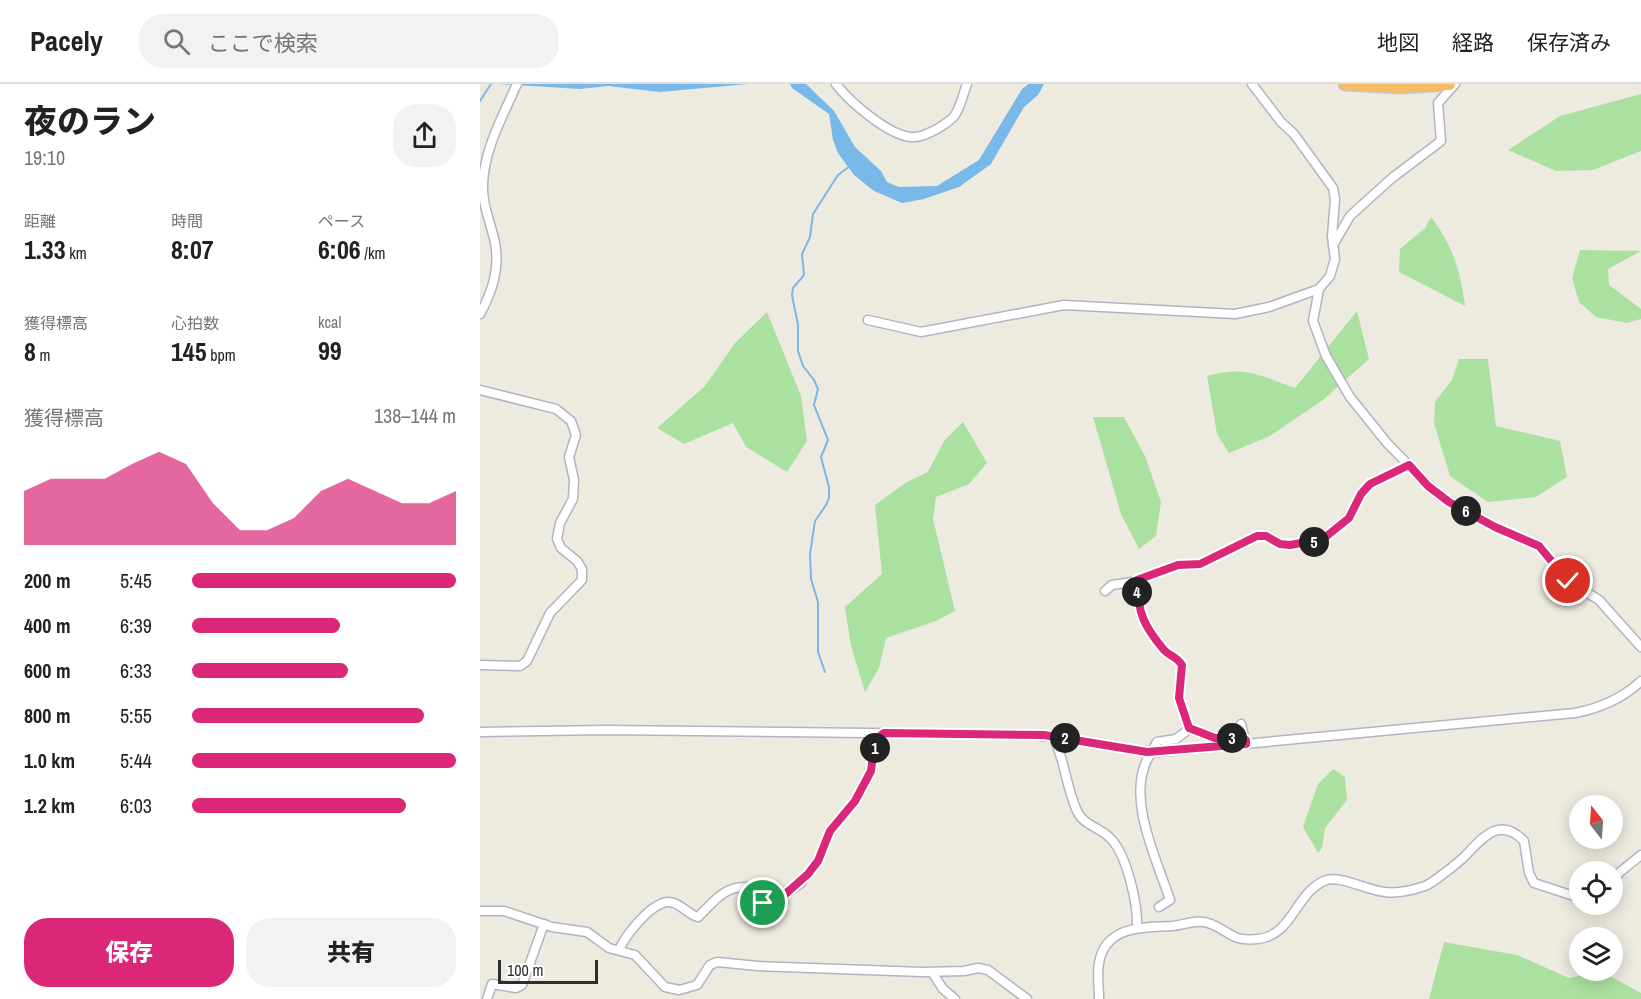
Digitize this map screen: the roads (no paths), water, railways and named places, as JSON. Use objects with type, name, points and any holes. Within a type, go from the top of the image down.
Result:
[{"type":"highway","points":[[1345,84],[1400,87],[1449,84]]},
{"type":"street","points":[[480,314],[490,294],[495,270],[494,242],[483,191],[485,166],[517,84]]},
{"type":"street","points":[[836,84],[847,98],[866,115],[900,134],[914,137],[933,131],[952,118],[958,110],[967,84]]},
{"type":"street","points":[[868,320],[921,332],[1064,306],[1235,314],[1269,307],[1319,289],[1326,282],[1333,267],[1332,231],[1335,199],[1333,188],[1294,134],[1281,122],[1252,84]]},
{"type":"street","points":[[1333,245],[1350,216],[1392,178],[1441,141],[1438,103],[1455,84]]},
{"type":"street","points":[[1319,289],[1314,327],[1336,376],[1367,421],[1428,486],[1449,502],[1495,527],[1539,546],[1568,581],[1599,600],[1641,647]]},
{"type":"street","points":[[480,390],[556,409],[567,416],[574,425],[576,435],[569,457],[574,496],[560,523],[557,539],[561,548],[577,561],[583,576],[580,584],[550,613],[527,661],[520,666],[480,665]]},
{"type":"street","points":[[1105,591],[1112,585],[1137,580],[1178,565],[1200,564],[1257,536],[1266,536],[1280,544],[1290,545],[1323,539],[1349,518],[1361,494],[1370,484],[1409,465]]},
{"type":"street","points":[[1137,580],[1139,609],[1144,624],[1164,649],[1176,657],[1182,665],[1179,698],[1189,729]]},
{"type":"street","points":[[480,732],[618,730],[1053,736],[1147,752],[1575,713],[1608,704],[1641,681]]},
{"type":"street","points":[[1241,724],[1246,742]]},
{"type":"street","points":[[1159,907],[1170,900],[1143,825],[1141,776],[1157,742],[1176,739],[1189,729]]},
{"type":"street","points":[[1189,729],[1215,738],[1246,742]]},
{"type":"street","points":[[619,950],[639,920],[665,903],[674,904],[698,917],[716,898],[734,889],[747,887],[766,904],[782,897],[800,884],[818,861],[833,827],[855,801],[871,771],[875,740],[884,733]]},
{"type":"street","points":[[1053,736],[1078,813],[1085,822],[1108,835],[1118,848],[1135,908],[1137,928]]},
{"type":"street","points":[[1099,999],[1099,962],[1105,946],[1117,934],[1137,928],[1206,922],[1240,939],[1269,937],[1288,922],[1306,895],[1325,880],[1340,880],[1368,890],[1387,893],[1399,893],[1425,886],[1458,863],[1484,836],[1507,830],[1515,833],[1524,842],[1529,873],[1534,883],[1569,894]]},
{"type":"street","points":[[1623,870],[1641,855]]},
{"type":"street","points":[[480,911],[504,911],[544,924],[587,932],[609,948],[635,955],[658,982],[664,987],[675,990],[697,985],[710,965],[717,962],[786,968],[932,972],[982,968],[1027,999]]},
{"type":"street","points":[[487,999],[492,984],[516,988],[522,985],[544,924]]},
{"type":"street","points":[[932,972],[943,989],[955,999]]},
{"type":"water","points":[[498,84],[748,84],[660,92],[608,86],[580,89]]},
{"type":"water","points":[[790,84],[806,84],[834,111],[855,147],[881,171],[887,182],[899,187],[937,186],[979,160],[1022,89],[1029,84],[1044,84],[1038,95],[1024,107],[991,164],[959,187],[924,199],[902,203],[874,191],[854,175],[838,153],[833,140],[829,114],[792,88]]},
{"type":"waterway","points":[[480,101],[491,84]]},
{"type":"waterway","points":[[825,672],[818,652],[818,602],[811,579],[810,554],[815,521],[829,498],[829,487],[821,457],[828,440],[814,405],[818,389],[803,366],[798,351],[798,325],[792,295],[793,288],[804,275],[802,254],[810,237],[813,214],[838,175],[850,166]]}]
